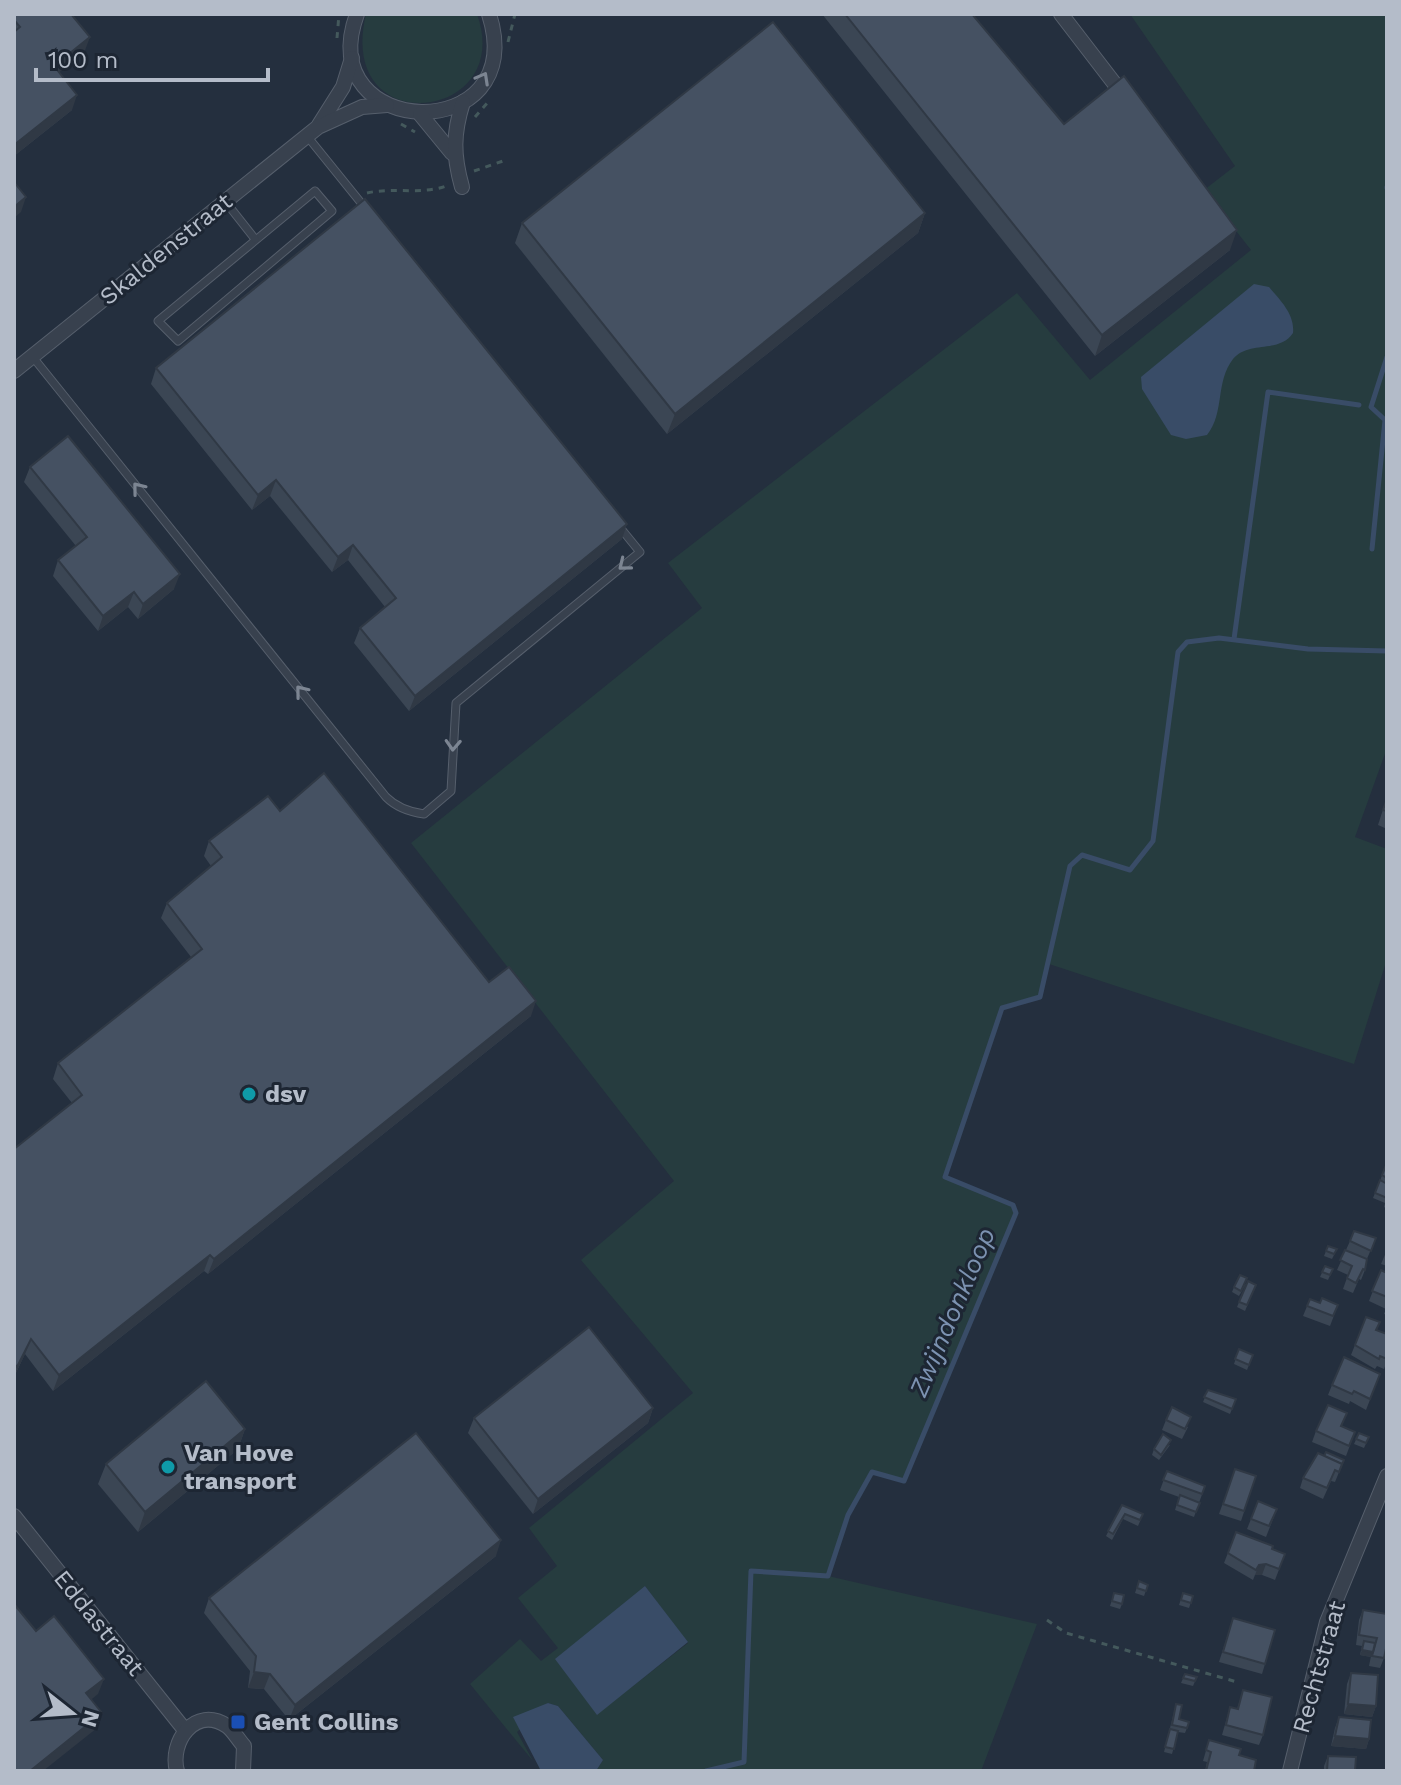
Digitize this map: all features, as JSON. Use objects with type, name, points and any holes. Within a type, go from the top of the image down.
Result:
[{"type":"street","name":"Skaldenstraat","points":[[313,131],[343,87],[352,58],[352,29],[357,14]]},
{"type":"street","points":[[1061,14],[1137,113]]},
{"type":"street","points":[[452,153],[463,102],[475,93],[488,75],[495,51],[494,18]]},
{"type":"street","points":[[352,58],[362,82],[387,112]]},
{"type":"street","name":"Skaldenstraat","points":[[14,371],[313,131],[362,107],[408,114],[437,114],[463,102]]},
{"type":"street","points":[[420,114],[452,153],[460,181]]},
{"type":"street","name":"Rechtstraat","points":[[1290,1771],[1327,1622],[1379,1515],[1387,1476]]},
{"type":"street","name":"Eddastraat","points":[[14,1516],[184,1729]]},
{"type":"street","points":[[177,1771],[174,1759],[184,1729],[205,1721],[227,1726],[244,1746],[243,1771]]},
{"type":"lane","points":[[313,131],[375,221]]},
{"type":"lane","points":[[315,191],[332,211],[178,341],[158,321],[255,239],[315,191]]},
{"type":"lane","points":[[225,201],[255,239]]},
{"type":"lane","points":[[32,356],[386,797],[394,805],[415,813],[424,814],[451,791],[456,703],[640,552],[611,515]]},
{"type":"path","points":[[336,48],[339,14]]},
{"type":"path","points":[[506,53],[515,14]]},
{"type":"path","points":[[455,128],[481,112],[491,96]]},
{"type":"path","points":[[387,112],[420,135],[436,132]]},
{"type":"path","points":[[356,196],[384,189],[435,190],[503,161]]},
{"type":"path","points":[[1047,1620],[1066,1633],[1237,1682]]},
{"type":"green space","points":[[366,14],[477,14],[482,50],[472,78],[451,95],[424,103],[398,99],[376,84],[363,55]]},
{"type":"green space","points":[[1130,14],[1387,14],[1387,748],[1355,837],[1387,849],[1387,959],[1354,1064],[1049,964],[1040,997],[1001,1008],[945,1177],[1013,1205],[1016,1213],[904,1481],[872,1472],[848,1515],[828,1576],[1037,1624],[981,1771],[596,1771],[603,1760],[558,1706],[548,1703],[517,1732],[533,1761],[470,1684],[520,1639],[541,1661],[558,1648],[518,1598],[557,1566],[529,1528],[693,1393],[581,1260],[674,1181],[411,843],[702,608],[668,563],[1017,293],[1090,380],[1251,250],[1204,190],[1235,166]],"holes":[[[645,1586],[688,1643],[597,1714]]]},
{"type":"water","points":[[1254,284],[1269,287],[1282,302],[1292,320],[1293,333],[1280,343],[1247,350],[1233,359],[1224,377],[1213,426],[1207,435],[1186,439],[1171,435],[1142,389],[1141,377]]},
{"type":"water","points":[[645,1586],[688,1642],[597,1715],[555,1659]]},
{"type":"water","points":[[548,1703],[558,1706],[603,1760],[596,1771],[541,1771],[513,1717]]},
{"type":"building","points":[[14,14],[71,14],[90,37],[54,66],[77,95],[14,145],[14,32],[20,27],[14,20]]},
{"type":"building","points":[[845,14],[972,14],[1064,124],[1124,76],[1237,230],[1102,335]]},
{"type":"building","points":[[773,22],[925,213],[675,414],[522,223]]},
{"type":"building","points":[[14,182],[26,197],[14,207]]},
{"type":"building","points":[[365,199],[627,524],[415,696],[360,628],[396,598],[353,545],[338,557],[276,480],[258,495],[156,368]]},
{"type":"building","points":[[68,436],[180,574],[143,604],[134,592],[103,616],[58,560],[87,537],[30,467]]},
{"type":"building","name":"dsv","points":[[324,773],[489,982],[509,967],[536,1001],[214,1259],[210,1255],[59,1375],[31,1339],[17,1367],[14,1363],[14,1149],[82,1095],[58,1063],[202,949],[167,903],[222,857],[209,841],[268,796],[280,811]]},
{"type":"building","points":[[1380,1180],[1387,1184],[1387,1198],[1375,1193]]},
{"type":"building","points":[[1354,1231],[1376,1238],[1371,1251],[1350,1241]]},
{"type":"building","points":[[1328,1246],[1337,1249],[1334,1254],[1326,1251]]},
{"type":"building","points":[[1345,1250],[1367,1259],[1365,1270],[1356,1283],[1347,1278],[1352,1266],[1340,1260]]},
{"type":"building","points":[[1325,1266],[1333,1269],[1330,1275],[1322,1272]]},
{"type":"building","points":[[1381,1270],[1387,1273],[1387,1297],[1372,1291]]},
{"type":"building","points":[[1240,1275],[1247,1278],[1241,1291],[1234,1287]]},
{"type":"building","points":[[1248,1281],[1256,1285],[1247,1305],[1239,1302]]},
{"type":"building","points":[[1322,1298],[1338,1305],[1333,1316],[1307,1306],[1310,1299],[1320,1303]]},
{"type":"building","points":[[1366,1317],[1380,1322],[1376,1330],[1387,1334],[1387,1359],[1380,1356],[1379,1359],[1355,1345]]},
{"type":"building","points":[[589,1327],[653,1408],[538,1499],[474,1418]]},
{"type":"building","points":[[1239,1349],[1253,1355],[1249,1365],[1235,1359]]},
{"type":"building","points":[[1344,1357],[1380,1374],[1370,1399],[1332,1385]]},
{"type":"building","name":"Van Hove transport","points":[[206,1381],[245,1429],[145,1512],[106,1464]]},
{"type":"building","points":[[1208,1390],[1236,1399],[1232,1409],[1204,1397]]},
{"type":"building","points":[[1328,1405],[1347,1413],[1341,1426],[1355,1432],[1349,1446],[1316,1431]]},
{"type":"building","points":[[1172,1407],[1191,1417],[1185,1429],[1166,1420]]},
{"type":"building","points":[[416,1433],[501,1540],[295,1705],[270,1674],[254,1672],[256,1656],[209,1598]]},
{"type":"building","points":[[1359,1433],[1369,1437],[1366,1443],[1356,1439]]},
{"type":"building","points":[[1163,1434],[1171,1440],[1161,1455],[1154,1449]]},
{"type":"building","points":[[1326,1452],[1344,1460],[1340,1469],[1342,1464],[1324,1456]]},
{"type":"building","points":[[1318,1453],[1342,1464],[1339,1472],[1335,1470],[1327,1488],[1303,1478]]},
{"type":"building","points":[[1235,1469],[1256,1476],[1244,1511],[1223,1504]]},
{"type":"building","points":[[1167,1471],[1205,1486],[1202,1494],[1163,1480]]},
{"type":"building","points":[[1180,1495],[1200,1503],[1196,1512],[1177,1505]]},
{"type":"building","points":[[1258,1501],[1277,1509],[1269,1526],[1251,1519]]},
{"type":"building","points":[[1122,1505],[1143,1514],[1140,1520],[1125,1514],[1113,1534],[1108,1531]]},
{"type":"building","points":[[1236,1532],[1285,1554],[1279,1569],[1266,1564],[1259,1565],[1256,1570],[1228,1553]]},
{"type":"building","points":[[1139,1581],[1148,1585],[1146,1591],[1137,1588]]},
{"type":"building","points":[[1114,1593],[1124,1595],[1122,1604],[1112,1601]]},
{"type":"building","points":[[1183,1593],[1193,1596],[1191,1603],[1181,1600]]},
{"type":"building","points":[[14,1604],[36,1631],[54,1616],[104,1679],[86,1693],[102,1713],[30,1771],[14,1771]]},
{"type":"building","points":[[1363,1610],[1387,1614],[1384,1658],[1372,1656],[1377,1638],[1359,1635]]},
{"type":"building","points":[[1233,1618],[1275,1630],[1265,1664],[1223,1652]]},
{"type":"building","points":[[1364,1641],[1375,1643],[1373,1652],[1362,1650]]},
{"type":"building","points":[[1351,1673],[1378,1675],[1376,1706],[1348,1704]]},
{"type":"building","points":[[1185,1674],[1197,1677],[1195,1681],[1183,1678]]},
{"type":"building","points":[[1243,1690],[1272,1697],[1263,1735],[1226,1725],[1230,1707],[1238,1709]]},
{"type":"building","points":[[1176,1704],[1182,1705],[1179,1719],[1189,1722],[1187,1728],[1172,1725]]},
{"type":"building","points":[[1339,1717],[1371,1720],[1369,1739],[1335,1736]]},
{"type":"building","points":[[1170,1729],[1178,1731],[1174,1749],[1165,1747]]},
{"type":"building","points":[[1209,1740],[1241,1749],[1239,1755],[1256,1760],[1254,1771],[1206,1771],[1211,1752],[1206,1750]]},
{"type":"building","points":[[1328,1756],[1356,1757],[1355,1771],[1327,1771]]},
{"type":"waterway","points":[[1372,549],[1385,420],[1371,407],[1387,357]]},
{"type":"waterway","points":[[1234,639],[1268,392],[1359,405]]},
{"type":"waterway","name":"Zwijndonkloop","points":[[706,1771],[744,1762],[751,1571],[828,1576],[848,1515],[872,1472],[904,1481],[1016,1213],[1013,1205],[945,1177],[1002,1008],[1040,997],[1070,866],[1082,855],[1130,870],[1153,841],[1178,652],[1187,642],[1219,638],[1308,649],[1387,651]]},
{"type":"place","name":"dsv","points":[[249,1094]]},
{"type":"place","name":"Van Hove transport","points":[[168,1467]]},
{"type":"place","name":"Gent Collins","points":[[238,1722]]}]
